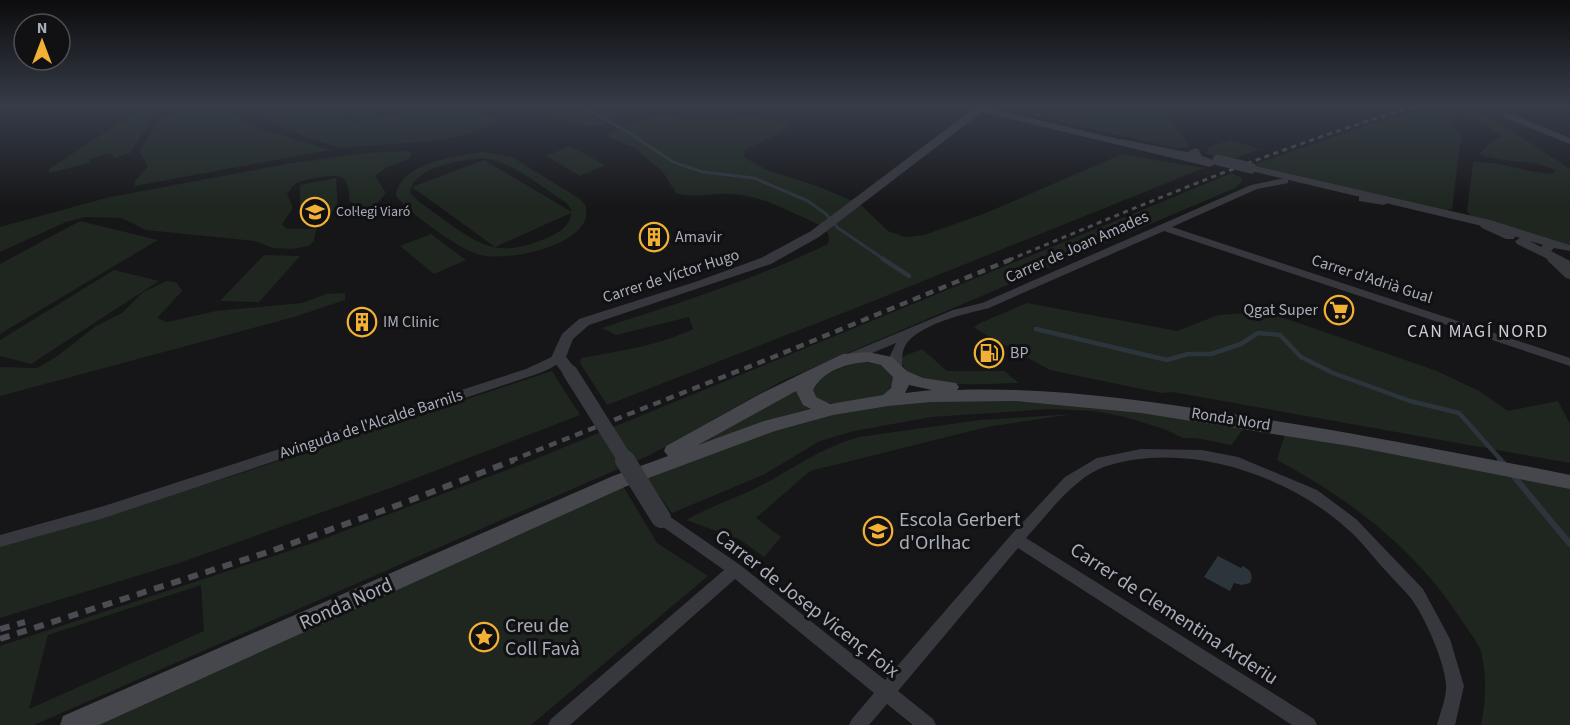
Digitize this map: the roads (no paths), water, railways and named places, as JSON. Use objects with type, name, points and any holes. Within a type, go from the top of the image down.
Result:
[{"type":"main road","name":"Ronda Nord","points":[[620,481],[766,398],[849,358],[881,359],[920,383],[938,387],[1037,387],[1150,398],[1523,468],[1570,474]]},
{"type":"main road","points":[[888,400],[900,389],[899,372]]},
{"type":"main road","points":[[810,376],[804,390],[806,397],[813,404],[830,410]]},
{"type":"main road","name":"Ronda Nord","points":[[72,725],[620,481],[761,429],[830,410],[888,400],[966,395],[1020,395],[1125,403],[1490,462]]},
{"type":"main road","name":"Ronda Nord","points":[[1523,468],[1570,482]]},
{"type":"street","name":"Carrer de Víctor Hugo","points":[[558,358],[567,337],[584,322],[766,261],[821,230],[935,141]]},
{"type":"street","points":[[1114,141],[1450,214],[1568,248]]},
{"type":"street","points":[[1137,141],[1194,154],[1213,162]]},
{"type":"street","points":[[1119,142],[1194,154]]},
{"type":"street","points":[[1247,170],[1263,176],[1510,237]]},
{"type":"street","name":"Carrer de Joan Amades","points":[[1254,187],[1263,176]]},
{"type":"street","name":"Carrer de Joan Amades","points":[[849,358],[943,318],[985,306],[1254,187],[1285,181]]},
{"type":"street","points":[[1362,199],[1450,214]]},
{"type":"street","points":[[1464,218],[1534,247],[1570,276]]},
{"type":"street","name":"Carrer d'Adrià Gual","points":[[1163,227],[1570,362]]},
{"type":"street","points":[[1568,248],[1548,248],[1545,251],[1549,257],[1570,266]]},
{"type":"street","points":[[899,372],[895,361],[899,344],[911,332]]},
{"type":"street","points":[[558,358],[570,372],[661,518]]},
{"type":"street","name":"Avinguda de l'Alcalde Barnils","points":[[0,540],[138,501],[530,372],[558,358]]},
{"type":"street","points":[[858,725],[1016,539],[1070,480],[1102,462],[1141,454],[1202,455],[1233,461],[1312,494],[1351,523],[1418,594],[1444,644],[1455,686],[1446,725]]},
{"type":"street","name":"Carrer de Josep Vicenç Foix","points":[[661,518],[735,570],[927,725]]},
{"type":"street","name":"Carrer de Clementina Arderiu","points":[[1016,539],[1308,725]]},
{"type":"street","points":[[557,725],[735,570]]},
{"type":"waterway","points":[[641,141],[673,162],[703,172],[754,178],[808,201],[826,214],[838,228],[885,260]]},
{"type":"waterway","points":[[883,259],[909,276]]},
{"type":"waterway","points":[[1036,329],[1167,360],[1188,354],[1211,354],[1241,344],[1258,333],[1280,335],[1301,357],[1333,373],[1410,401],[1459,413],[1502,461]]},
{"type":"waterway","points":[[1500,460],[1505,465]]},
{"type":"waterway","points":[[1512,474],[1570,544]]},
{"type":"railway","points":[[1009,260],[1159,198],[1308,141]]},
{"type":"railway","points":[[510,461],[771,358],[1012,259]]},
{"type":"railway","points":[[0,639],[271,551],[514,460]]},
{"type":"railway","points":[[0,629],[25,622]]},
{"type":"place","name":"Col·legi Viaró","points":[[315,212]]},
{"type":"place","name":"Amavir","points":[[654,237]]},
{"type":"place","name":"Qgat Super","points":[[1339,310]]},
{"type":"place","name":"IM Clinic","points":[[362,322]]},
{"type":"place","name":"BP","points":[[989,353]]},
{"type":"place","name":"Escola Gerbert d'Orlhac","points":[[878,531]]},
{"type":"place","name":"Creu de Coll Favà","points":[[484,637]]},
{"type":"district","name":"CAN MAGÍ NORD","points":[[1478,331]]}]
